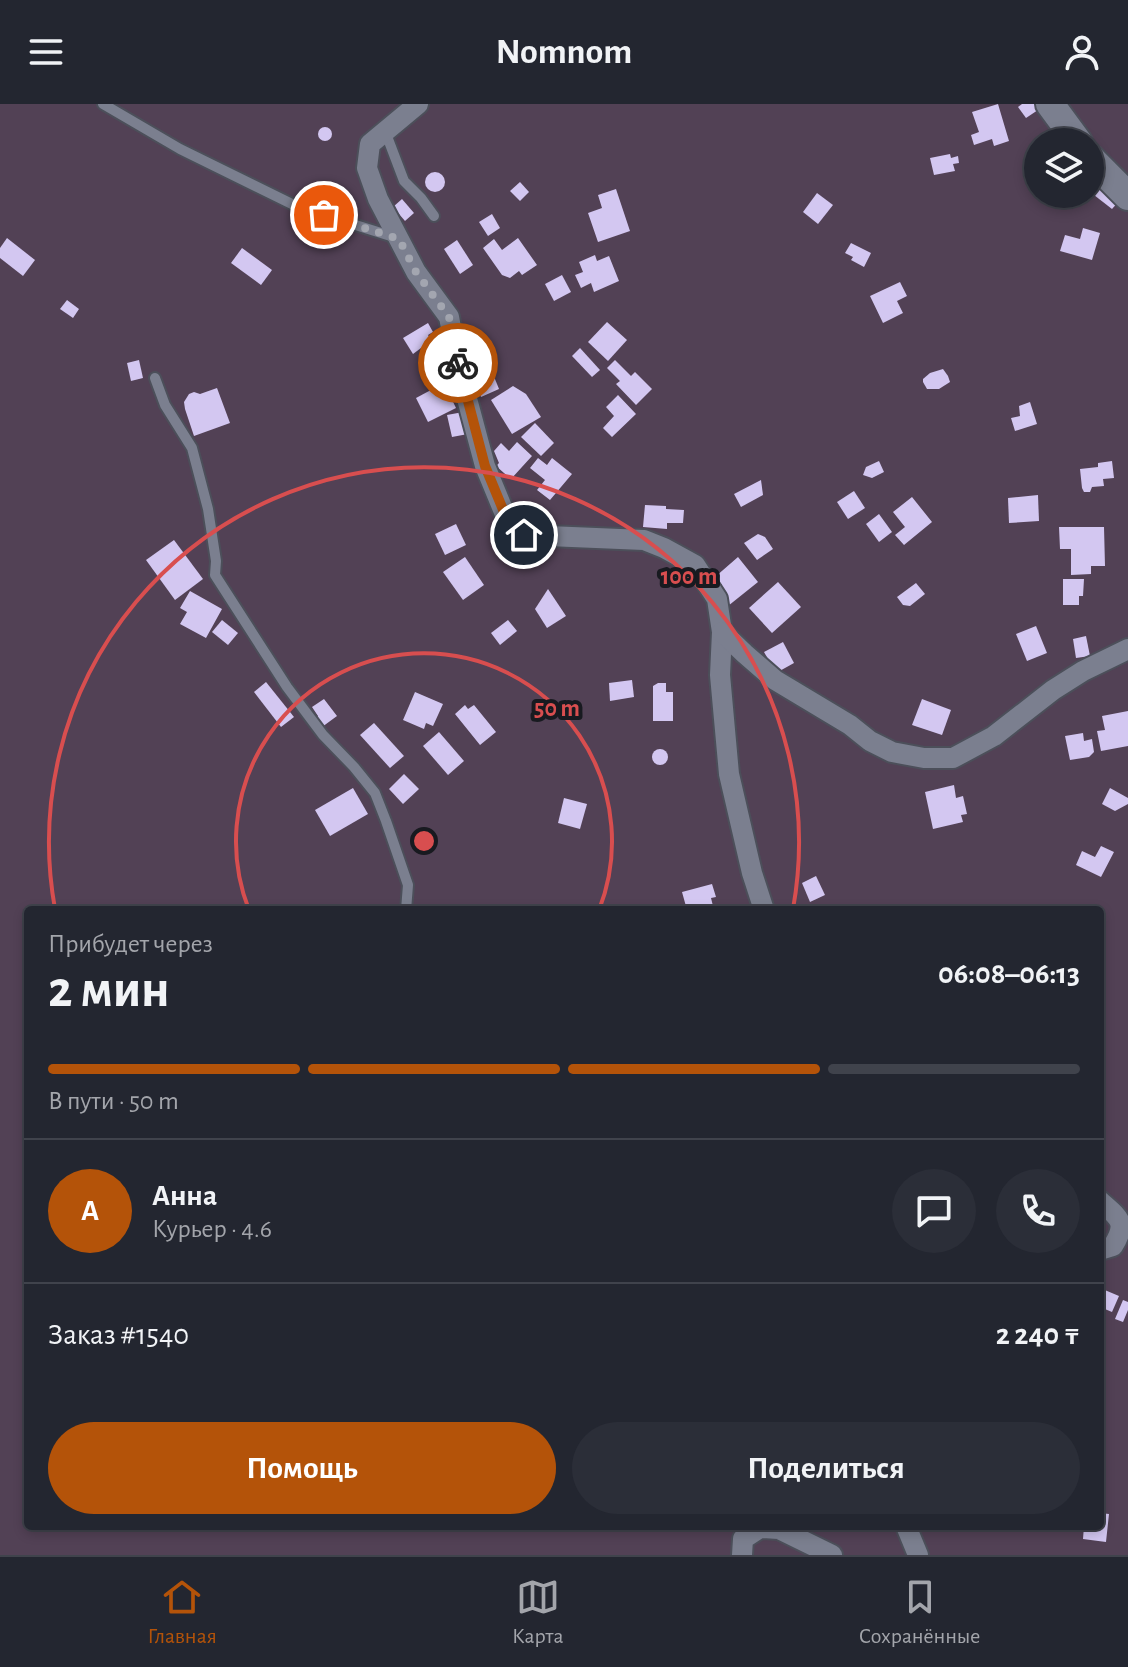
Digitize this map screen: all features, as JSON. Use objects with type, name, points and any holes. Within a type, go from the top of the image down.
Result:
[{"type":"street","points":[[418,104],[370,144],[367,168],[378,199],[416,272],[449,317],[458,365],[485,466],[504,512],[524,535],[644,540],[695,565],[717,599],[722,632],[720,675],[729,774],[763,906]]},
{"type":"street","points":[[1050,104],[1068,128]]},
{"type":"street","points":[[1104,172],[1128,196]]},
{"type":"street","points":[[722,632],[775,680],[850,725],[870,741],[892,752],[924,758],[953,758],[994,736],[1083,671],[1128,649]]},
{"type":"street","points":[[1104,1204],[1119,1217],[1123,1239],[1104,1249]]},
{"type":"street","points":[[742,1555],[743,1539],[757,1530]]},
{"type":"street","points":[[781,1530],[832,1555]]},
{"type":"street","points":[[908,1530],[918,1555]]},
{"type":"lane","points":[[103,104],[180,149],[298,207],[399,239]]},
{"type":"lane","points":[[385,131],[404,181],[434,216]]},
{"type":"lane","points":[[155,378],[165,405],[192,448],[208,509],[216,561],[215,575],[287,687],[323,735],[375,793],[408,885],[406,906]]},
{"type":"shaded area","points":[[0,104],[1128,104],[1128,1555],[0,1555]]},
{"type":"building","points":[[998,104],[1009,141],[994,146],[992,139],[974,145],[971,135],[979,132],[972,112]]},
{"type":"building","points":[[1022,104],[1039,104],[1041,108],[1026,118],[1018,107]]},
{"type":"building","points":[[325,127],[332,134],[325,141],[318,134]]},
{"type":"building","points":[[950,154],[951,158],[958,156],[959,163],[953,164],[955,171],[934,175],[930,158]]},
{"type":"building","points":[[431,172],[439,172],[445,182],[439,192],[431,192],[425,186],[425,178]]},
{"type":"building","points":[[520,182],[529,192],[520,201],[510,191]]},
{"type":"building","points":[[1104,187],[1120,200],[1112,209],[1104,203]]},
{"type":"building","points":[[616,189],[630,231],[598,242],[588,213],[602,208],[598,195]]},
{"type":"building","points":[[817,193],[833,205],[818,224],[803,212]]},
{"type":"building","points":[[402,199],[414,213],[405,221],[393,207]]},
{"type":"building","points":[[492,214],[500,228],[488,236],[479,222]]},
{"type":"building","points":[[1083,228],[1100,233],[1092,260],[1060,251],[1065,235],[1080,239]]},
{"type":"building","points":[[7,238],[35,260],[23,276],[0,258],[0,248]]},
{"type":"building","points":[[518,238],[537,265],[522,275],[519,271],[510,278],[502,275],[483,248],[494,239],[502,250]]},
{"type":"building","points":[[457,240],[473,265],[460,274],[444,249]]},
{"type":"building","points":[[851,243],[871,253],[864,267],[845,253]]},
{"type":"building","points":[[242,248],[272,270],[261,285],[231,263]]},
{"type":"building","points":[[595,255],[597,261],[609,256],[619,281],[594,292],[591,283],[581,288],[575,275],[583,272],[579,262]]},
{"type":"building","points":[[562,275],[571,292],[554,301],[545,284]]},
{"type":"building","points":[[900,282],[907,296],[897,301],[903,313],[883,323],[870,296]]},
{"type":"building","points":[[67,300],[79,309],[73,318],[60,309]]},
{"type":"building","points":[[607,322],[627,340],[608,361],[588,342]]},
{"type":"building","points":[[428,323],[433,332],[428,335],[436,348],[425,355],[421,348],[413,354],[403,338]]},
{"type":"building","points":[[580,348],[600,370],[592,377],[572,356]]},
{"type":"building","points":[[484,352],[499,389],[481,397],[466,360]]},
{"type":"building","points":[[139,360],[143,378],[131,381],[127,363]]},
{"type":"building","points":[[615,360],[631,376],[635,372],[652,389],[636,405],[616,384],[620,381],[607,368]]},
{"type":"building","points":[[943,369],[950,382],[939,389],[927,389],[923,379]]},
{"type":"building","points":[[444,383],[456,408],[428,422],[416,398]]},
{"type":"building","points":[[513,386],[526,394],[541,417],[512,434],[491,400]]},
{"type":"building","points":[[217,388],[230,423],[194,436],[184,402],[189,394]]},
{"type":"building","points":[[618,395],[636,414],[612,437],[603,428],[614,416],[606,407]]},
{"type":"building","points":[[1030,402],[1037,424],[1015,431],[1011,418],[1020,416],[1019,406]]},
{"type":"building","points":[[463,412],[468,434],[452,437],[447,415]]},
{"type":"building","points":[[535,423],[554,443],[541,456],[521,437]]},
{"type":"building","points":[[517,442],[532,456],[511,479],[496,466],[499,463],[494,451],[501,443],[509,451]]},
{"type":"building","points":[[538,458],[547,465],[552,458],[572,474],[550,500],[537,490],[545,480],[530,468]]},
{"type":"building","points":[[879,461],[884,472],[872,478],[863,475],[866,467]]},
{"type":"building","points":[[1112,461],[1114,478],[1103,479],[1104,486],[1092,487],[1090,492],[1084,492],[1080,469],[1098,467],[1098,463]]},
{"type":"building","points":[[761,480],[763,495],[741,507],[734,494]]},
{"type":"building","points":[[854,491],[865,508],[848,519],[837,502]]},
{"type":"building","points":[[1038,495],[1039,521],[1009,523],[1008,498]]},
{"type":"building","points":[[912,497],[932,522],[904,545],[895,535],[905,527],[893,512]]},
{"type":"building","points":[[645,505],[684,510],[683,523],[667,523],[667,529],[643,527]]},
{"type":"building","points":[[879,514],[892,532],[879,542],[866,524]]},
{"type":"building","points":[[456,524],[466,545],[445,555],[435,534]]},
{"type":"building","points":[[1059,527],[1104,527],[1105,566],[1091,566],[1091,574],[1071,575],[1071,549],[1060,549]]},
{"type":"building","points":[[758,534],[765,537],[773,549],[757,560],[744,543]]},
{"type":"building","points":[[174,540],[203,579],[175,600],[146,560]]},
{"type":"building","points":[[465,557],[484,585],[463,600],[443,572]]},
{"type":"building","points":[[738,557],[758,582],[728,606],[716,591],[722,585],[715,577]]},
{"type":"building","points":[[1063,579],[1084,579],[1079,605],[1063,605]]},
{"type":"building","points":[[778,582],[801,607],[772,633],[749,608]]},
{"type":"building","points":[[916,583],[925,594],[910,606],[903,605],[897,597]]},
{"type":"building","points":[[548,589],[566,616],[547,628],[535,609]]},
{"type":"building","points":[[190,591],[222,609],[206,638],[180,624],[187,612],[180,608]]},
{"type":"building","points":[[222,620],[238,633],[228,645],[212,632]]},
{"type":"building","points":[[508,620],[517,631],[500,645],[491,633]]},
{"type":"building","points":[[1036,626],[1047,653],[1027,661],[1016,634]]},
{"type":"building","points":[[1086,636],[1090,656],[1076,658],[1073,639]]},
{"type":"building","points":[[783,642],[794,663],[776,673],[764,652]]},
{"type":"building","points":[[632,680],[634,697],[610,701],[609,683]]},
{"type":"building","points":[[266,682],[294,717],[281,727],[254,692]]},
{"type":"building","points":[[666,683],[666,692],[673,692],[673,721],[653,721],[653,686]]},
{"type":"building","points":[[415,692],[443,704],[433,726],[426,723],[424,729],[403,720]]},
{"type":"building","points":[[324,699],[337,716],[322,727],[312,707]]},
{"type":"building","points":[[922,699],[951,710],[942,735],[912,725]]},
{"type":"building","points":[[465,705],[468,709],[474,705],[496,732],[480,745],[455,714]]},
{"type":"building","points":[[1128,711],[1128,746],[1101,751],[1097,731],[1105,730],[1102,716]]},
{"type":"building","points":[[374,723],[404,756],[390,768],[360,735]]},
{"type":"building","points":[[439,732],[464,761],[448,775],[423,746]]},
{"type":"building","points":[[1083,733],[1084,741],[1092,739],[1094,752],[1089,757],[1070,760],[1065,736]]},
{"type":"building","points":[[657,749],[663,749],[668,757],[666,763],[657,765],[652,760],[652,754]]},
{"type":"building","points":[[404,774],[419,789],[403,804],[389,789]]},
{"type":"building","points":[[954,785],[956,798],[963,796],[967,814],[961,815],[963,822],[933,829],[925,792]]},
{"type":"building","points":[[353,788],[368,814],[330,836],[315,810]]},
{"type":"building","points":[[1110,788],[1128,798],[1128,804],[1115,811],[1102,804]]},
{"type":"building","points":[[564,798],[587,804],[580,829],[558,823]]},
{"type":"building","points":[[1101,846],[1114,852],[1101,877],[1076,865],[1082,851],[1095,857]]},
{"type":"building","points":[[816,876],[825,895],[810,902],[802,883]]},
{"type":"building","points":[[712,884],[716,897],[711,898],[713,906],[686,906],[682,892]]},
{"type":"building","points":[[1104,1290],[1119,1296],[1112,1312],[1104,1309]]},
{"type":"building","points":[[1123,1300],[1128,1302],[1128,1310],[1123,1322],[1115,1319]]},
{"type":"building","points":[[1104,1513],[1109,1514],[1106,1542],[1083,1539],[1084,1530],[1104,1530]]},
{"type":"way so far","points":[[324,215],[399,239],[416,272],[449,317],[458,363]]},
{"type":"route","points":[[458,363],[485,466],[504,512],[524,535]]}]
